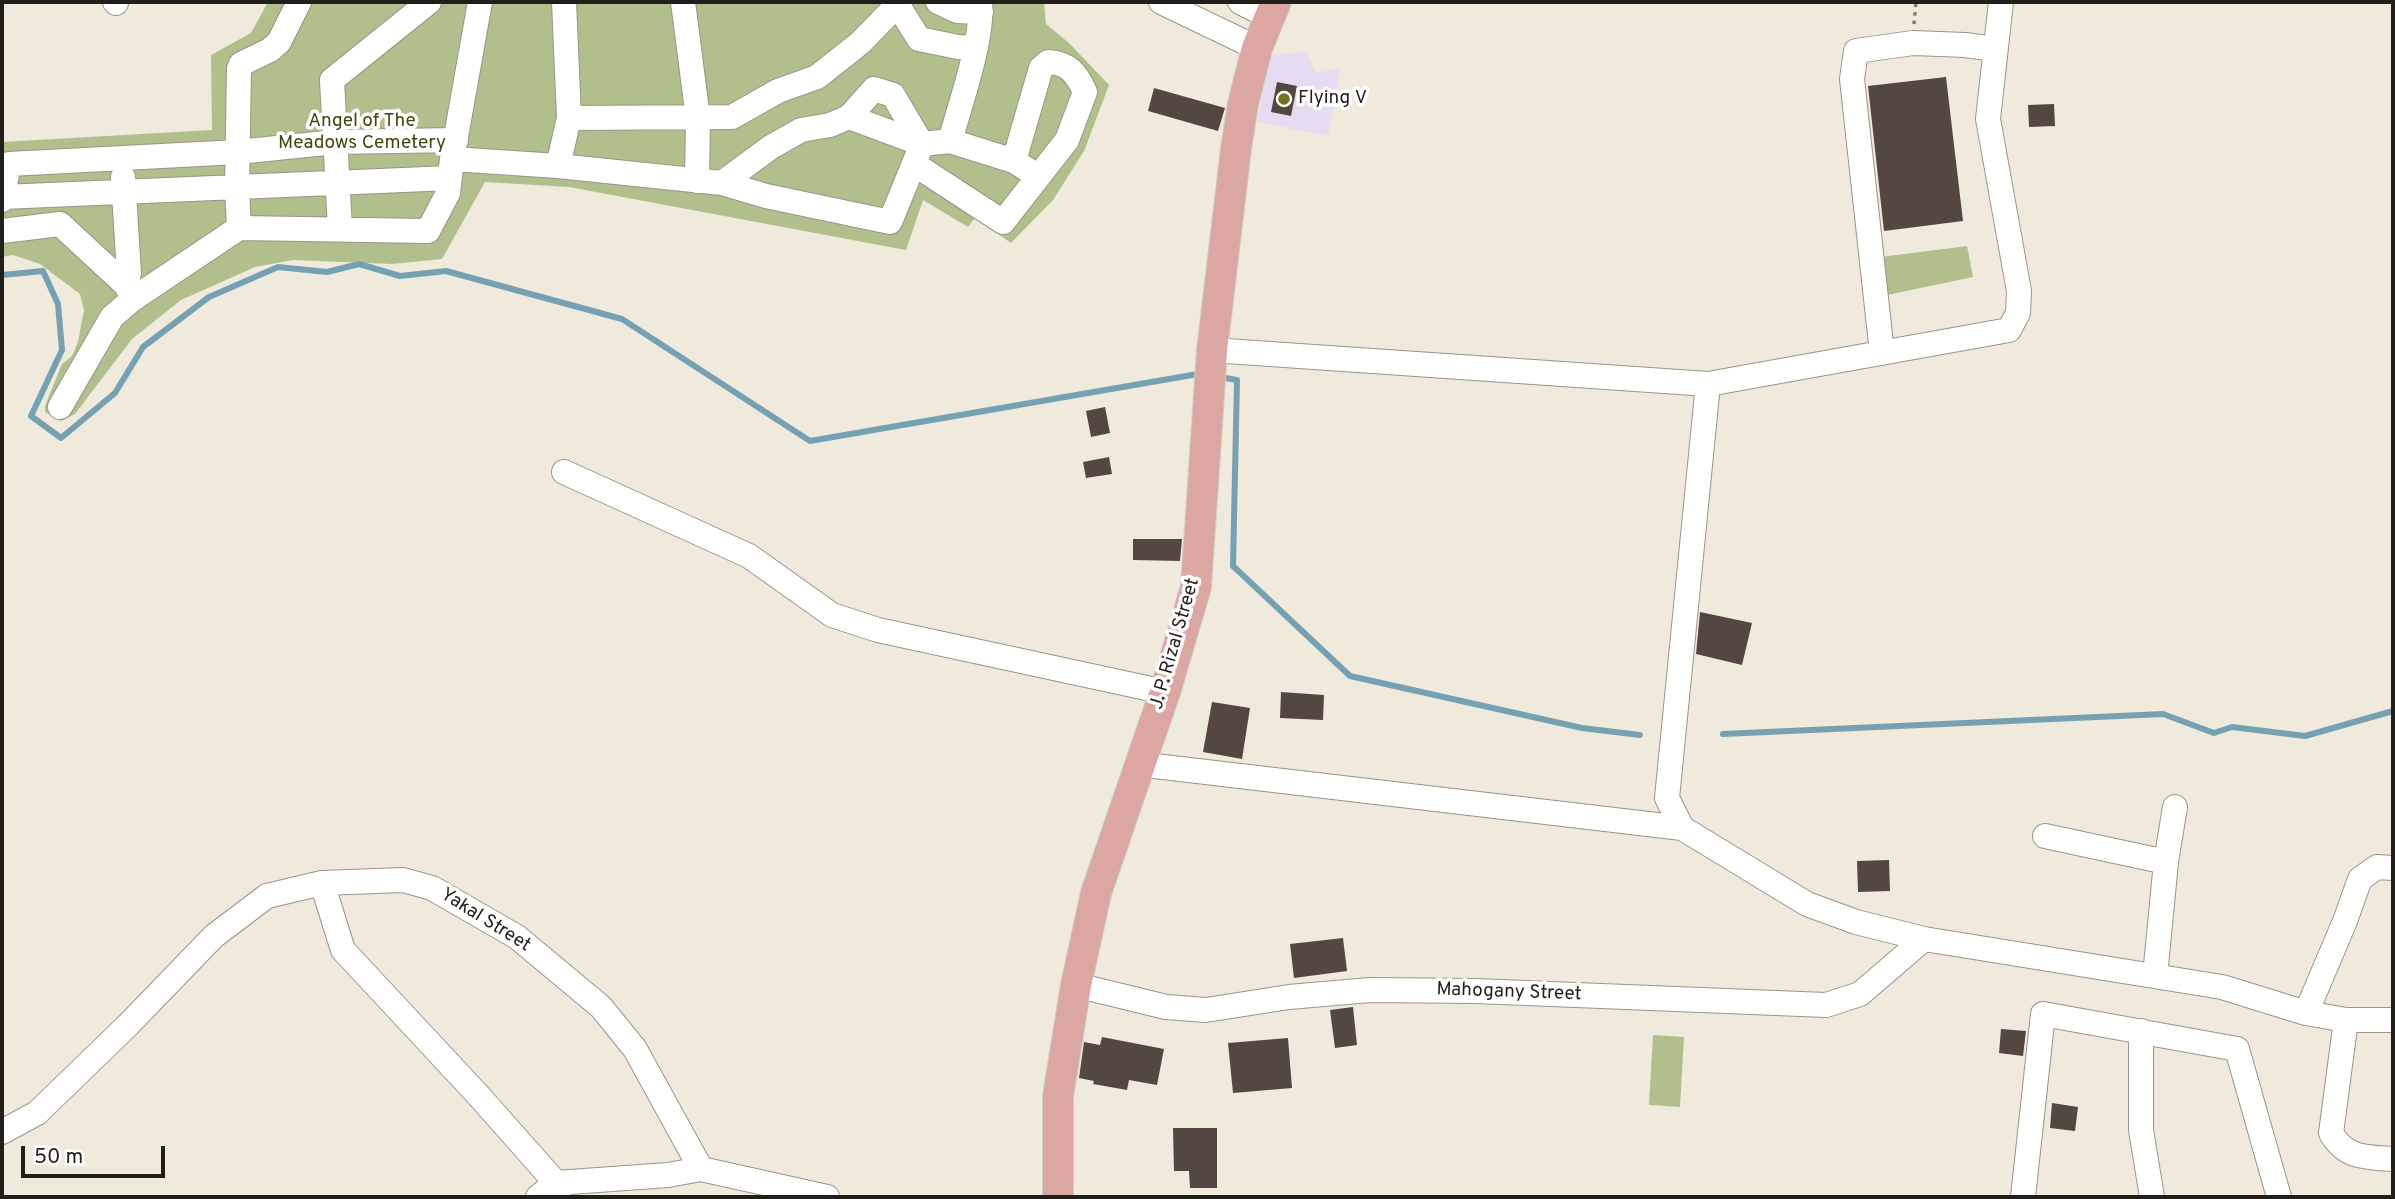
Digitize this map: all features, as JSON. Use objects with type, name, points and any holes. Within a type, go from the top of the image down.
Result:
[{"type":"main road","name":"J. P. Rizal Street","points":[[1058,1197],[1058,1096],[1076,985],[1096,893],[1138,764],[1165,692],[1196,587],[1212,350],[1236,149],[1243,104],[1257,47],[1273,9]]},
{"type":"street","points":[[239,228],[239,69],[241,64],[270,50],[279,42],[299,2]]},
{"type":"street","points":[[340,229],[331,80],[429,2]]},
{"type":"street","points":[[60,407],[112,317],[130,292],[239,228],[428,231],[448,193],[480,2]]},
{"type":"street","points":[[558,166],[569,118],[564,2]]},
{"type":"street","points":[[683,2],[698,118],[698,181]]},
{"type":"street","points":[[938,2],[957,11],[981,7],[975,48],[950,141]]},
{"type":"street","points":[[1161,2],[1257,47]]},
{"type":"street","points":[[1240,2],[1273,9]]},
{"type":"street","points":[[1212,350],[1708,384],[2009,330],[2018,313],[2019,291],[1988,119],[2001,2]]},
{"type":"street","points":[[569,118],[732,117],[778,91],[817,77],[860,43],[899,3],[919,39],[975,48]]},
{"type":"street","points":[[1882,353],[1852,79],[1856,51],[1913,44],[1965,45],[1995,50]]},
{"type":"street","points":[[849,117],[918,154],[1003,222],[1067,140],[1085,92],[1077,74],[1058,62],[1048,62],[1041,68],[1014,161]]},
{"type":"street","points":[[452,159],[338,182],[2,199],[9,164],[238,152],[335,142],[452,159],[558,166],[722,183],[766,196],[890,222],[918,154],[893,95],[874,89],[849,117],[830,125],[801,130],[771,147],[722,183]]},
{"type":"street","points":[[918,154],[950,141],[1014,161],[1040,178]]},
{"type":"street","points":[[122,158],[130,292]]},
{"type":"street","points":[[2,231],[60,224],[130,292]]},
{"type":"street","points":[[1682,828],[1667,798],[1708,384]]},
{"type":"street","points":[[564,472],[749,556],[832,615],[877,630],[1165,692]]},
{"type":"street","points":[[1138,764],[1682,828],[1807,904],[1856,922],[1924,939],[2222,987],[2306,1013],[2346,1020],[2393,1020]]},
{"type":"street","points":[[2155,976],[2166,862],[2175,807]]},
{"type":"street","points":[[2045,836],[2166,862]]},
{"type":"street","points":[[2306,1013],[2360,878],[2377,867],[2393,868]]},
{"type":"street","name":"Yakal Street","points":[[2,1132],[37,1113],[128,1025],[214,936],[267,896],[322,883],[403,880],[432,888],[517,937],[601,1007],[635,1049],[701,1169]]},
{"type":"street","points":[[322,883],[343,950],[479,1096],[551,1192],[701,1169],[815,1196]]},
{"type":"street","name":"Mahogany Street","points":[[1076,985],[1166,1007],[1206,1010],[1289,997],[1370,990],[1476,990],[1826,1005],[1860,995],[1924,939]]},
{"type":"street","points":[[2022,1197],[2043,1014],[2237,1049],[2279,1197]]},
{"type":"street","points":[[2346,1020],[2332,1133],[2339,1146],[2359,1157],[2393,1159]]},
{"type":"street","points":[[2141,1031],[2141,1130],[2152,1197]]},
{"type":"shaded area","points":[[1307,52],[1316,73],[1341,68],[1328,136],[1258,122],[1268,55]]},
{"type":"green space","name":"Angel of The Meadows Cemetery","points":[[268,2],[1044,2],[1046,24],[1069,43],[1109,85],[1084,151],[1053,200],[1011,243],[975,218],[968,227],[923,200],[906,250],[569,187],[485,182],[442,259],[392,264],[293,260],[255,267],[181,300],[132,339],[75,414],[61,421],[45,412],[45,406],[62,364],[72,356],[78,342],[84,310],[80,294],[40,264],[13,255],[2,257],[2,142],[212,130],[211,55],[251,33]]},
{"type":"green space","points":[[1967,246],[1973,277],[1887,295],[1881,257]]},
{"type":"green space","points":[[1653,1035],[1684,1037],[1680,1107],[1649,1105]]},
{"type":"building","points":[[1946,77],[1963,221],[1884,231],[1868,86]]},
{"type":"building","name":"Flying V","points":[[1277,82],[1297,86],[1291,116],[1271,112]]},
{"type":"building","points":[[1154,88],[1225,108],[1218,131],[1148,111]]},
{"type":"building","points":[[2054,104],[2055,126],[2029,127],[2028,105]]},
{"type":"building","points":[[1105,407],[1110,433],[1091,437],[1086,411]]},
{"type":"building","points":[[1109,457],[1112,474],[1086,478],[1083,462]]},
{"type":"building","points":[[1133,539],[1182,539],[1180,561],[1133,560]]},
{"type":"building","points":[[1700,612],[1752,623],[1742,665],[1696,654]]},
{"type":"building","points":[[1281,692],[1324,695],[1323,720],[1280,718]]},
{"type":"building","points":[[1212,702],[1250,708],[1242,759],[1203,752]]},
{"type":"building","points":[[1889,860],[1890,891],[1858,892],[1857,861]]},
{"type":"building","points":[[1343,938],[1347,971],[1294,978],[1290,944]]},
{"type":"building","points":[[1353,1007],[1357,1045],[1335,1048],[1330,1010]]},
{"type":"building","points":[[2001,1029],[2026,1031],[2023,1056],[1999,1053]]},
{"type":"building","points":[[1102,1037],[1164,1049],[1157,1085],[1129,1080],[1127,1090],[1093,1084],[1094,1081],[1079,1078],[1084,1042],[1100,1045]]},
{"type":"building","points":[[1288,1038],[1292,1088],[1233,1093],[1228,1043]]},
{"type":"building","points":[[2052,1103],[2078,1107],[2075,1131],[2050,1128]]},
{"type":"building","points":[[1173,1128],[1217,1128],[1217,1188],[1190,1188],[1189,1171],[1174,1171]]},
{"type":"waterway","points":[[2,275],[43,271],[58,304],[62,350],[31,416],[61,438],[115,393],[143,347],[209,297],[278,267],[327,272],[359,264],[400,276],[446,271],[622,319],[810,441],[1198,374]]},
{"type":"waterway","points":[[1225,378],[1237,380],[1233,566],[1350,676],[1582,728],[1640,735]]},
{"type":"waterway","points":[[1723,734],[2163,714],[2214,733],[2232,727],[2305,736],[2393,711]]},
{"type":"place","name":"Flying V","points":[[1284,99]]}]
